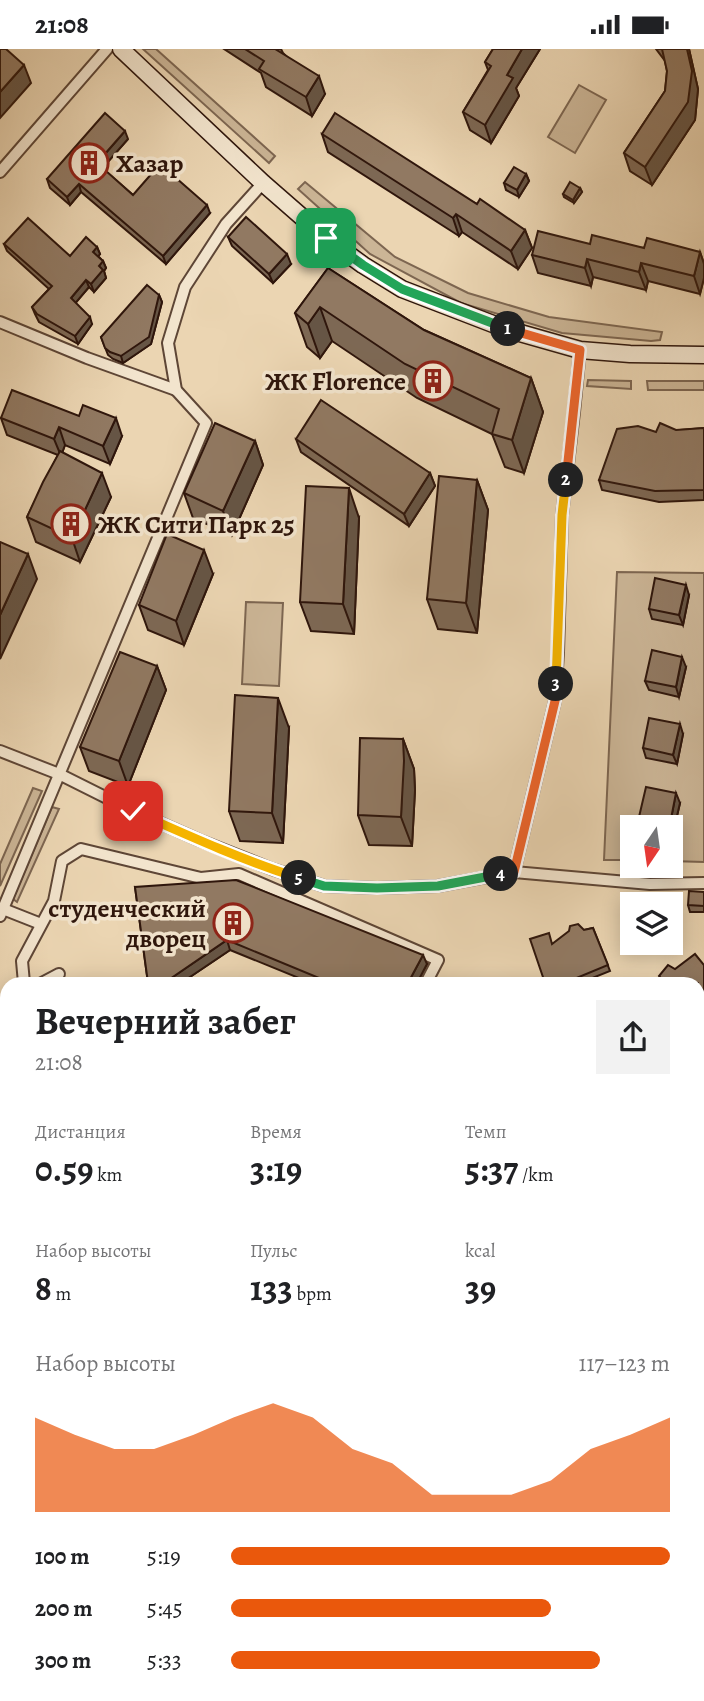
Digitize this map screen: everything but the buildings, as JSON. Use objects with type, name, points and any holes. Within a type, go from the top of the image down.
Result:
[{"type":"main road","points":[[121,49],[263,183],[326,238],[402,289],[506,329],[580,350],[704,355]]},
{"type":"street","points":[[0,172],[107,49]]},
{"type":"street","points":[[176,390],[168,343],[186,287],[226,224],[263,183]]},
{"type":"street","points":[[0,322],[87,358],[176,390],[206,423],[1,912],[41,924]]},
{"type":"street","points":[[514,872],[555,701],[562,515],[580,350]]},
{"type":"street","points":[[0,751],[59,774],[199,840],[324,886],[438,886],[514,872],[650,884],[704,883]]},
{"type":"street","points":[[23,977],[22,961],[54,901],[62,861],[81,849],[201,878],[239,874],[438,960],[429,977]]},
{"type":"street","points":[[53,977],[59,974]]},
{"type":"shaded area","points":[[143,49],[156,49],[275,156],[269,163]]},
{"type":"shaded area","points":[[579,85],[606,100],[575,153],[548,137]]},
{"type":"shaded area","points":[[305,182],[395,257],[468,293],[549,317],[662,332],[660,340],[562,333],[461,303],[370,254],[298,189]]},
{"type":"shaded area","points":[[588,380],[631,381],[631,389],[587,386]]},
{"type":"shaded area","points":[[647,381],[704,381],[704,390],[648,390]]},
{"type":"shaded area","points":[[617,572],[704,573],[704,862],[683,861],[683,815],[620,815],[620,860],[604,860]]},
{"type":"shaded area","points":[[246,602],[283,603],[279,686],[242,684]]},
{"type":"shaded area","points":[[33,788],[42,791],[0,886],[0,864]]},
{"type":"shaded area","points":[[52,807],[59,809],[17,902],[13,899]]},
{"type":"place","name":"Хазар","points":[[89,163]]},
{"type":"place","name":"ЖК Florence","points":[[433,381]]},
{"type":"place","name":"ЖК Сити Парк 25","points":[[71,524]]},
{"type":"place","name":"студенческий дворец","points":[[233,923]]},
{"type":"route","points":[[133,811],[272,869],[324,886],[438,886],[514,872],[555,701],[562,515],[580,350],[506,329],[402,289],[326,238]]}]
